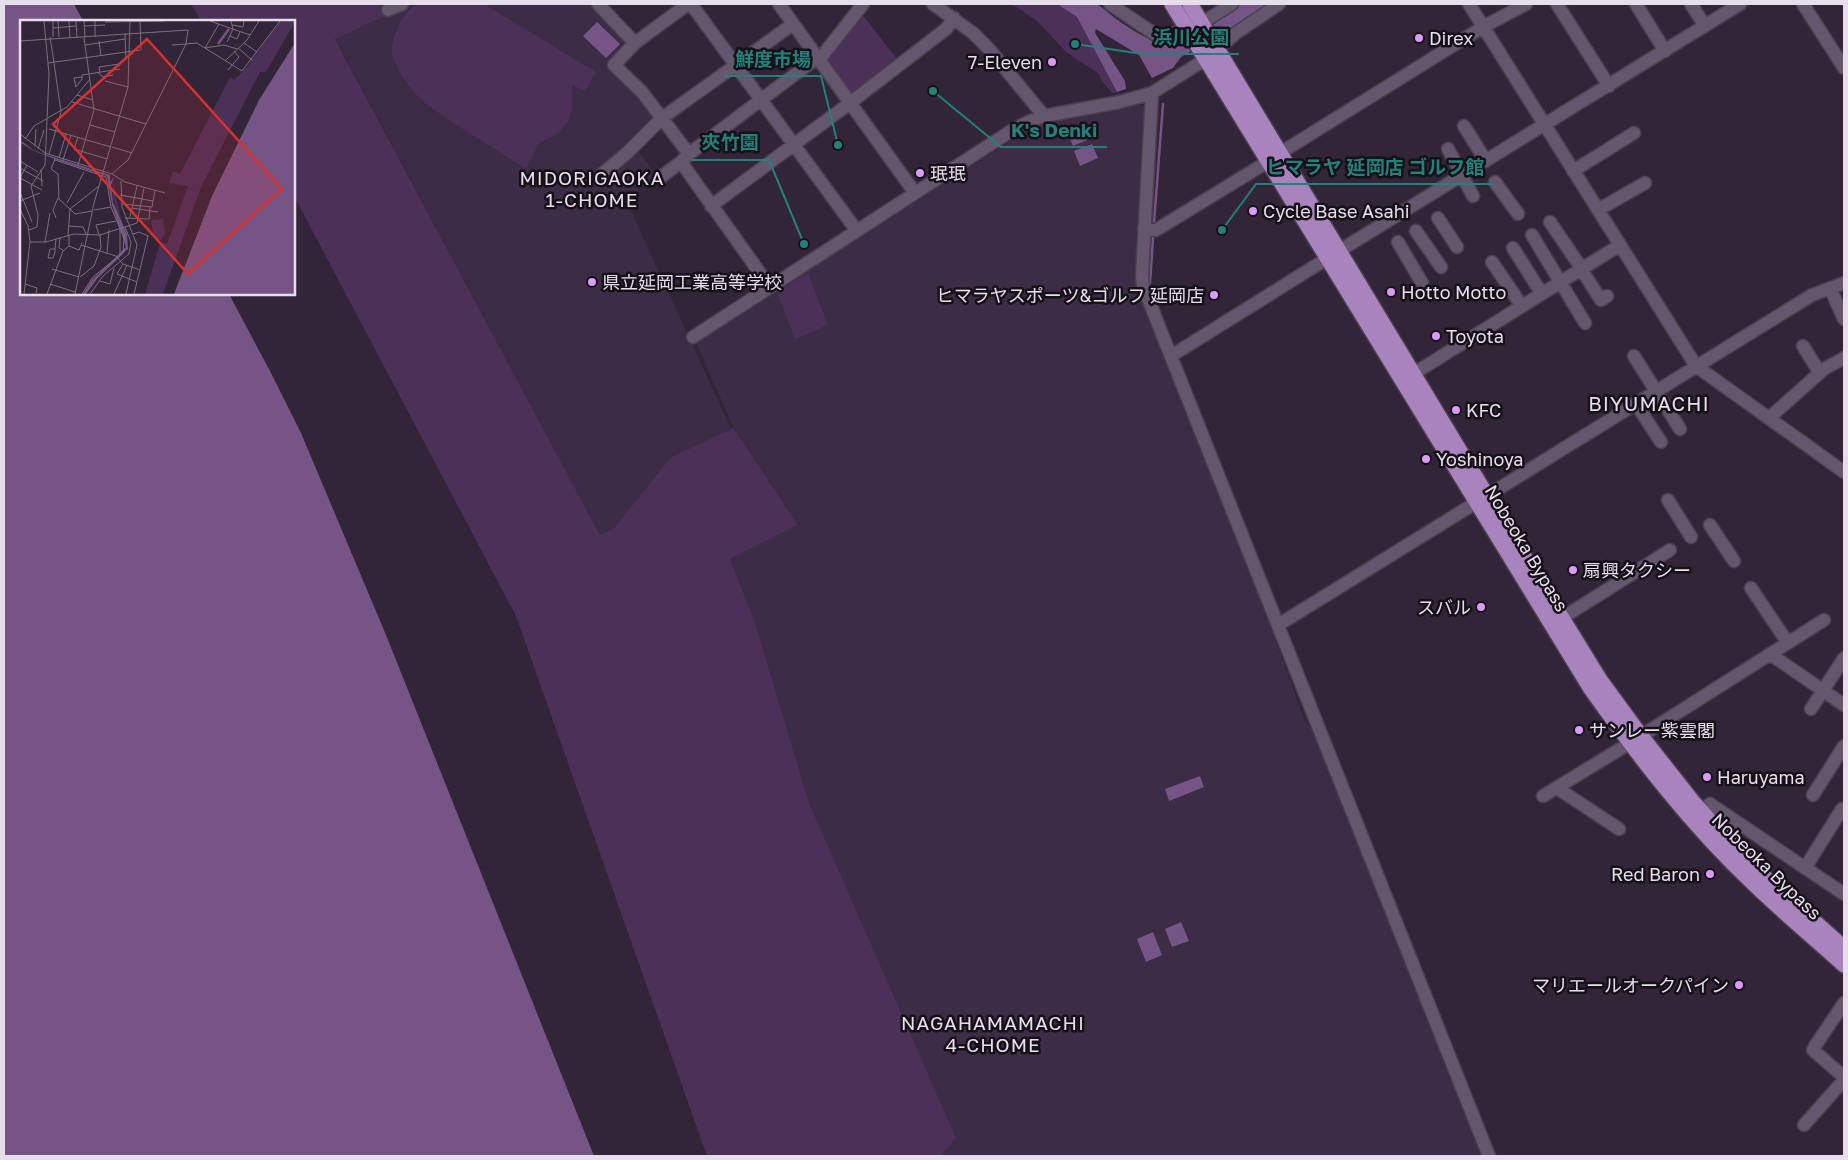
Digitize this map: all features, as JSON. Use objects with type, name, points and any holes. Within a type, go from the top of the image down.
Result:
[{"type":"highway","name":"Nobeoka Bypass","points":[[1172,4],[1203,54],[1274,157],[1482,499],[1562,618],[1635,739]]},
{"type":"highway","name":"Nobeoka Bypass","points":[[1190,4],[1215,45],[1274,157]]},
{"type":"highway","name":"Nobeoka Bypass","points":[[1334,254],[1413,374],[1591,689],[1635,739],[1753,883],[1844,965]]},
{"type":"highway","name":"Nobeoka Bypass","points":[[1697,815],[1844,948]]},
{"type":"street","points":[[388,10],[402,4]]},
{"type":"street","points":[[598,4],[636,43]]},
{"type":"street","points":[[770,287],[712,206],[662,118],[642,92],[614,65],[636,43],[689,4],[736,64],[760,100],[857,231]]},
{"type":"street","points":[[779,4],[915,193]]},
{"type":"street","points":[[661,177],[760,100],[823,55],[863,4]]},
{"type":"street","points":[[933,4],[973,33],[989,49],[1044,116]]},
{"type":"street","points":[[1110,4],[1156,34],[1166,36],[1189,32],[1203,24],[1216,9],[1232,4]]},
{"type":"street","points":[[693,337],[1011,130],[1044,116],[1120,102],[1152,93],[1215,45],[1279,4]]},
{"type":"street","points":[[1469,4],[1696,366],[1844,472]]},
{"type":"street","points":[[1144,229],[1156,230],[1483,27],[1526,4]]},
{"type":"street","points":[[1557,4],[1609,86]]},
{"type":"street","points":[[1636,4],[1665,51]]},
{"type":"street","points":[[1691,4],[1705,26]]},
{"type":"street","points":[[1170,356],[1740,4]]},
{"type":"street","points":[[1803,4],[1844,68]]},
{"type":"street","points":[[712,206],[946,29],[954,18]]},
{"type":"street","points":[[604,173],[662,118],[793,24]]},
{"type":"street","points":[[1152,93],[1142,286],[1489,1156]]},
{"type":"street","points":[[1464,126],[1486,161]]},
{"type":"street","points":[[1573,171],[1634,133]]},
{"type":"street","points":[[1448,158],[1463,176],[1473,196]]},
{"type":"street","points":[[1495,182],[1518,214]]},
{"type":"street","points":[[1598,210],[1645,182]]},
{"type":"street","points":[[1438,218],[1457,247]]},
{"type":"street","points":[[1550,222],[1601,300],[1607,296]]},
{"type":"street","points":[[1416,231],[1441,267]]},
{"type":"street","points":[[1532,234],[1585,323]]},
{"type":"street","points":[[1398,242],[1422,283]]},
{"type":"street","points":[[1413,374],[1620,245]]},
{"type":"street","points":[[1513,248],[1542,294]]},
{"type":"street","points":[[1492,262],[1522,306]]},
{"type":"street","points":[[1278,625],[1812,295],[1844,283]]},
{"type":"street","points":[[1830,288],[1844,319]]},
{"type":"street","points":[[1803,346],[1820,373]]},
{"type":"street","points":[[1634,356],[1680,429]]},
{"type":"street","points":[[1769,418],[1820,373],[1844,358]]},
{"type":"street","points":[[1636,404],[1660,442]]},
{"type":"street","points":[[1668,500],[1691,537]]},
{"type":"street","points":[[1710,525],[1734,561]]},
{"type":"street","points":[[1562,618],[1670,550]]},
{"type":"street","points":[[1751,588],[1788,643]]},
{"type":"street","points":[[1543,796],[1824,620]]},
{"type":"street","points":[[1770,654],[1844,705]]},
{"type":"street","points":[[1811,709],[1844,658]]},
{"type":"street","points":[[1812,795],[1844,746]]},
{"type":"street","points":[[1557,788],[1619,829]]},
{"type":"street","points":[[1697,815],[1710,804],[1844,894]]},
{"type":"street","points":[[1805,868],[1840,808]]},
{"type":"street","points":[[1804,1125],[1844,1078],[1814,1048],[1844,1003]]},
{"type":"shaded area","points":[[4,4],[74,4],[82,20],[20,20],[20,295],[230,295],[301,433],[386,635],[594,1156],[4,1156]]},
{"type":"shaded area","points":[[191,4],[380,4],[385,16],[335,39],[600,535],[614,528],[671,457],[733,427],[798,525],[730,559],[755,622],[809,803],[956,1138],[941,1156],[707,1156],[516,616],[295,198],[295,20],[200,20]]},
{"type":"shaded area","points":[[411,4],[591,4],[629,42],[607,67],[635,92],[657,118],[632,143],[657,176],[626,200],[731,429],[671,457],[614,528],[600,535],[335,38]]},
{"type":"shaded area","points":[[417,4],[484,4],[596,72],[585,91],[572,85],[572,110],[568,121],[559,133],[539,143],[526,169],[429,106],[401,75],[392,53],[395,34],[401,20]]},
{"type":"shaded area","points":[[1012,4],[1058,4],[1077,17],[1117,92],[1112,93],[1101,80],[1099,74],[1066,52],[1037,21]]},
{"type":"shaded area","points":[[1057,4],[1096,4],[1137,33],[1160,43],[1177,47],[1240,4],[1267,4],[1231,28],[1181,57],[1173,68],[1152,78],[1139,55],[1096,29],[1095,33],[1125,81],[1126,89],[1117,92],[1077,17]]},
{"type":"shaded area","points":[[862,14],[897,59],[848,95],[825,62]]},
{"type":"shaded area","points":[[597,22],[620,44],[606,58],[583,36]]},
{"type":"shaded area","points":[[1139,104],[1148,110],[1137,275],[1247,561],[1304,719],[1311,728],[1386,908],[1484,1156],[941,1156],[809,803],[755,622],[730,559],[798,525],[733,427],[696,342],[1014,139],[1024,135],[1023,131],[1045,122],[1116,110]]},
{"type":"shaded area","points":[[1081,126],[1087,140],[1073,146],[1067,131]]},
{"type":"shaded area","points":[[1092,144],[1098,158],[1080,166],[1074,151]]},
{"type":"shaded area","points":[[808,273],[828,325],[795,339],[777,292]]},
{"type":"shaded area","points":[[1200,776],[1204,787],[1169,801],[1165,789]]},
{"type":"shaded area","points":[[1181,922],[1189,941],[1172,947],[1165,929]]},
{"type":"shaded area","points":[[1153,932],[1162,955],[1146,962],[1137,939]]},
{"type":"waterway","points":[[1154,223],[1163,104]]},
{"type":"waterway","points":[[1150,283],[1153,238]]},
{"type":"place","name":"Direx","points":[[1419,38]]},
{"type":"place","name":"浜川公園","points":[[1075,44]]},
{"type":"place","name":"7-Eleven","points":[[1052,62]]},
{"type":"place","name":"K's Denki","points":[[933,91]]},
{"type":"place","name":"鮮度市場","points":[[838,145]]},
{"type":"place","name":"珉珉","points":[[920,173]]},
{"type":"place","name":"Cycle Base Asahi","points":[[1253,211]]},
{"type":"place","name":"ヒマラヤ 延岡店 ゴルフ館","points":[[1222,230]]},
{"type":"place","name":"夾竹園","points":[[804,244]]},
{"type":"place","name":"県立延岡工業高等学校","points":[[592,282]]},
{"type":"place","name":"Hotto Motto","points":[[1391,292]]},
{"type":"place","name":"ヒマラヤスポーツ&ゴルフ 延岡店","points":[[1214,295]]},
{"type":"place","name":"Toyota","points":[[1436,336]]},
{"type":"place","name":"KFC","points":[[1456,410]]},
{"type":"place","name":"Yoshinoya","points":[[1426,459]]},
{"type":"place","name":"扇興タクシー","points":[[1573,570]]},
{"type":"place","name":"スバル","points":[[1481,607]]},
{"type":"place","name":"サンレー紫雲閣","points":[[1579,730]]},
{"type":"place","name":"Haruyama","points":[[1707,777]]},
{"type":"place","name":"Red Baron","points":[[1710,874]]},
{"type":"place","name":"マリエールオークパイン","points":[[1739,985]]},
{"type":"district","name":"MIDORIGAOKA 1-CHOME","points":[[592,188]]},
{"type":"district","name":"BIYUMACHI","points":[[1649,403]]},
{"type":"district","name":"NAGAHAMAMACHI 4-CHOME","points":[[993,1033]]}]
